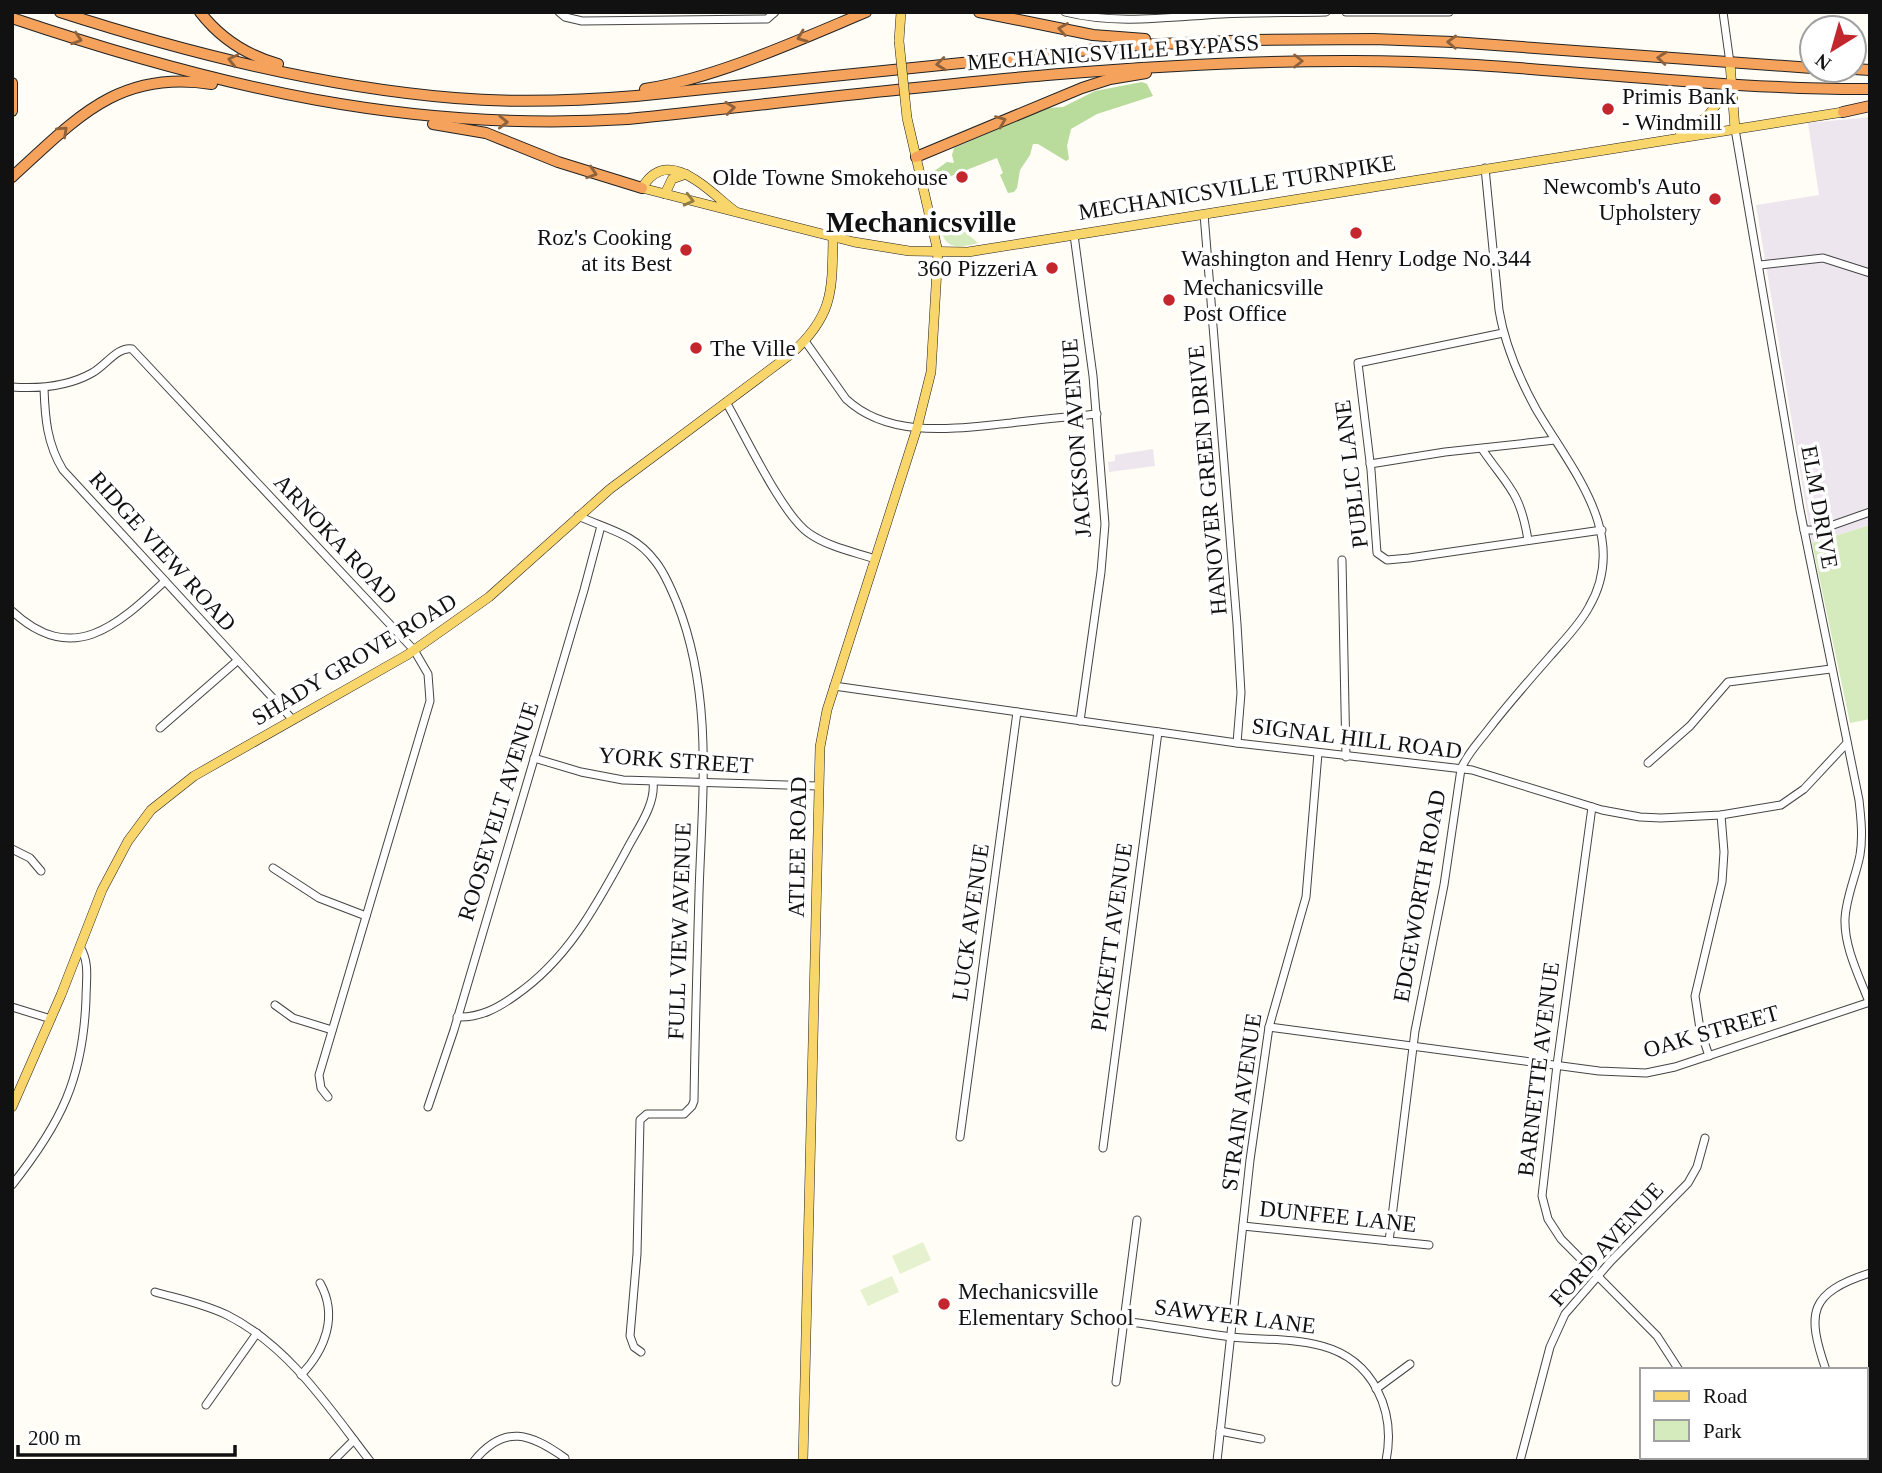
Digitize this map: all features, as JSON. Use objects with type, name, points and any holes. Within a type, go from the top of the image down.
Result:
[{"type":"highway","name":"MECHANICSVILLE BYPASS","points":[[60,12],[172,46],[323,80],[428,95],[534,100],[636,96],[1138,45],[1253,40],[1374,39],[1454,42],[1798,67]]},
{"type":"highway","points":[[200,12],[229,41],[261,59],[428,95]]},
{"type":"highway","points":[[534,100],[668,85],[730,66],[866,12]]},
{"type":"highway","points":[[979,12],[1125,38],[1253,40]]},
{"type":"highway","points":[[12,18],[138,58],[275,93],[325,102]]},
{"type":"highway","name":"MECHANICSVILLE BYPASS","points":[[362,108],[458,120],[584,121],[1090,71],[1231,63],[1349,61],[1422,62],[1731,85],[1870,89]]},
{"type":"highway","points":[[916,158],[1094,84],[1129,76],[1231,63]]},
{"type":"highway","points":[[12,177],[93,106],[139,86],[174,80],[362,108],[486,133],[579,169],[642,188]]},
{"type":"highway","points":[[12,83],[12,111]]},
{"type":"highway","points":[[1843,112],[1870,106]]},
{"type":"main road","name":"ATLEE ROAD","points":[[803,1461],[818,786],[822,730],[917,428],[930,372],[938,252],[907,118],[900,41],[901,12]]},
{"type":"main road","name":"ELM DRIVE","points":[[1730,64],[1735,129]]},
{"type":"main road","points":[[1674,138],[1707,117],[1731,85]]},
{"type":"main road","name":"MECHANICSVILLE TURNPIKE","points":[[642,188],[881,248],[938,252],[987,250],[1843,112]]},
{"type":"main road","points":[[642,188],[651,176],[665,169],[674,169],[688,175],[736,212]]},
{"type":"main road","points":[[665,194],[672,179],[688,175]]},
{"type":"main road","name":"SHADY GROVE ROAD","points":[[12,1107],[115,862],[151,810],[194,776],[414,650],[489,597],[578,516],[649,458],[805,341],[821,319],[829,298],[833,237]]},
{"type":"street","points":[[559,12],[565,17],[582,21],[767,19],[775,12]]},
{"type":"street","points":[[1065,12],[1104,19],[1132,20],[1226,13],[1326,12]]},
{"type":"street","points":[[1346,12],[1449,12]]},
{"type":"street","name":"ELM DRIVE","points":[[1723,12],[1730,64]]},
{"type":"street","name":"ELM DRIVE","points":[[1735,129],[1804,530],[1859,800],[1861,839],[1846,908],[1846,932],[1869,1002]]},
{"type":"street","name":"EDGEWORTH ROAD","points":[[1389,1241],[1413,1046],[1444,885],[1461,769],[1492,725],[1585,614],[1595,595],[1603,566],[1602,530],[1591,502],[1518,373],[1503,333],[1485,168]]},
{"type":"street","name":"HANOVER GREEN DRIVE","points":[[1204,214],[1237,624],[1241,693],[1237,743]]},
{"type":"street","name":"JACKSON AVENUE","points":[[1074,235],[1083,293],[1104,491],[1104,546],[1080,721]]},
{"type":"street","points":[[1760,265],[1823,258],[1870,273]]},
{"type":"street","name":"PUBLIC LANE","points":[[1503,333],[1358,363],[1379,556],[1387,560],[1528,540]]},
{"type":"street","points":[[805,341],[854,406],[875,417],[917,428],[943,430],[1097,414]]},
{"type":"street","name":"ARNOKA ROAD","points":[[44,388],[90,375],[122,349],[130,348],[414,650],[428,674],[429,701],[319,1075],[321,1088],[328,1097]]},
{"type":"street","points":[[12,387],[44,388]]},
{"type":"street","name":"RIDGE VIEW ROAD","points":[[44,388],[47,432],[51,447],[63,470],[293,720]]},
{"type":"street","points":[[726,402],[786,508],[803,529],[823,542],[875,559]]},
{"type":"street","points":[[1370,464],[1445,452],[1555,440]]},
{"type":"street","points":[[1482,449],[1505,478],[1520,503],[1528,540],[1602,530]]},
{"type":"street","points":[[1804,530],[1819,530],[1870,512]]},
{"type":"street","name":"FULL VIEW AVENUE","points":[[578,516],[627,535],[656,561],[685,623],[701,692],[703,783],[694,1101],[689,1111],[678,1115],[645,1115],[640,1120],[637,1254],[630,1336],[634,1347],[641,1352]]},
{"type":"street","name":"ROOSEVELT AVENUE","points":[[428,1107],[587,581],[601,526]]},
{"type":"street","points":[[1342,560],[1346,757]]},
{"type":"street","points":[[12,611],[30,626],[51,636],[84,638],[118,622],[165,581]]},
{"type":"street","points":[[160,728],[237,661]]},
{"type":"street","points":[[1648,763],[1690,726],[1728,682],[1831,669]]},
{"type":"street","name":"SIGNAL HILL ROAD","points":[[834,686],[1237,743],[1461,769],[1592,807],[1651,818],[1721,815],[1763,809],[1789,801],[1823,771],[1847,743]]},
{"type":"street","name":"LUCK AVENUE","points":[[960,1137],[1017,712]]},
{"type":"street","name":"PICKETT AVENUE","points":[[1103,1148],[1158,732]]},
{"type":"street","name":"STRAIN AVENUE","points":[[1217,1461],[1243,1226],[1269,1027],[1306,897],[1318,753]]},
{"type":"street","name":"YORK STREET","points":[[534,758],[607,778],[653,782],[818,786]]},
{"type":"street","points":[[457,1017],[481,1015],[504,1003],[533,983],[566,949],[592,913],[640,825],[653,794],[653,782]]},
{"type":"street","name":"BARNETTE AVENUE","points":[[1592,807],[1542,1185],[1545,1208],[1552,1227],[1561,1239],[1657,1336],[1678,1368]]},
{"type":"street","points":[[1709,1056],[1700,1029],[1695,996],[1722,882],[1724,852],[1721,815]]},
{"type":"street","points":[[12,849],[30,858],[41,871]]},
{"type":"street","points":[[272,868],[318,898],[366,916]]},
{"type":"street","points":[[12,1185],[33,1159],[56,1122],[78,1069],[84,1041],[86,982],[86,956],[80,947]]},
{"type":"street","name":"OAK STREET","points":[[1269,1027],[1599,1072],[1646,1073],[1709,1056],[1869,1002]]},
{"type":"street","points":[[275,1005],[293,1018],[332,1030]]},
{"type":"street","points":[[12,1007],[51,1019]]},
{"type":"street","name":"FORD AVENUE","points":[[1520,1461],[1556,1330],[1576,1299],[1688,1183],[1697,1167],[1705,1138]]},
{"type":"street","points":[[1116,1382],[1137,1220]]},
{"type":"street","name":"DUNFEE LANE","points":[[1243,1226],[1429,1245]]},
{"type":"street","points":[[1825,1368],[1814,1328],[1819,1304],[1836,1286],[1870,1273]]},
{"type":"street","points":[[301,1374],[321,1348],[329,1319],[328,1300],[320,1283]]},
{"type":"street","points":[[155,1292],[214,1309],[257,1333],[301,1374],[370,1461]]},
{"type":"street","name":"SAWYER LANE","points":[[1124,1321],[1231,1337],[1323,1346],[1352,1360],[1376,1389],[1387,1410],[1389,1421],[1386,1461]]},
{"type":"street","points":[[206,1405],[257,1333]]},
{"type":"street","points":[[1376,1389],[1410,1364]]},
{"type":"street","points":[[1220,1431],[1261,1439]]},
{"type":"street","points":[[474,1461],[482,1451],[511,1436],[540,1440],[565,1458]]},
{"type":"street","points":[[333,1461],[354,1440]]},
{"type":"shaded area","points":[[1870,117],[1870,525],[1812,543],[1756,205],[1819,195],[1808,123]]},
{"type":"shaded area","points":[[1153,449],[1155,466],[1109,472],[1108,462],[1115,461],[1115,455]]},
{"type":"green space","points":[[1142,82],[1147,84],[1153,96],[1097,114],[1071,129],[1067,146],[1069,159],[1066,161],[1038,144],[1033,144],[1030,155],[1020,170],[1014,192],[1008,193],[1000,175],[1003,173],[997,158],[934,184],[933,172],[947,162],[954,163],[954,148],[1047,108],[1063,107],[1095,91]]},
{"type":"green space","points":[[940,219],[950,219],[978,243],[962,246],[950,244],[941,229]]},
{"type":"green space","points":[[1870,525],[1870,719],[1850,723],[1812,543]]},
{"type":"green space","points":[[923,1242],[931,1260],[900,1274],[892,1256]]},
{"type":"green space","points":[[892,1276],[899,1292],[868,1306],[860,1290]]},
{"type":"place","name":"Primis Bank - Windmill","points":[[1608,109]]},
{"type":"place","name":"Olde Towne Smokehouse","points":[[962,177]]},
{"type":"place","name":"Newcomb's Auto Upholstery","points":[[1715,199]]},
{"type":"place","name":"Washington and Henry Lodge No.344","points":[[1356,233]]},
{"type":"place","name":"Roz's Cooking at its Best","points":[[686,250]]},
{"type":"place","name":"360 PizzeriA","points":[[1052,268]]},
{"type":"place","name":"Mechanicsville Post Office","points":[[1169,300]]},
{"type":"place","name":"The Ville","points":[[696,348]]},
{"type":"place","name":"Mechanicsville Elementary School","points":[[944,1304]]},
{"type":"district","name":"Mechanicsville","points":[[921,222]]}]
